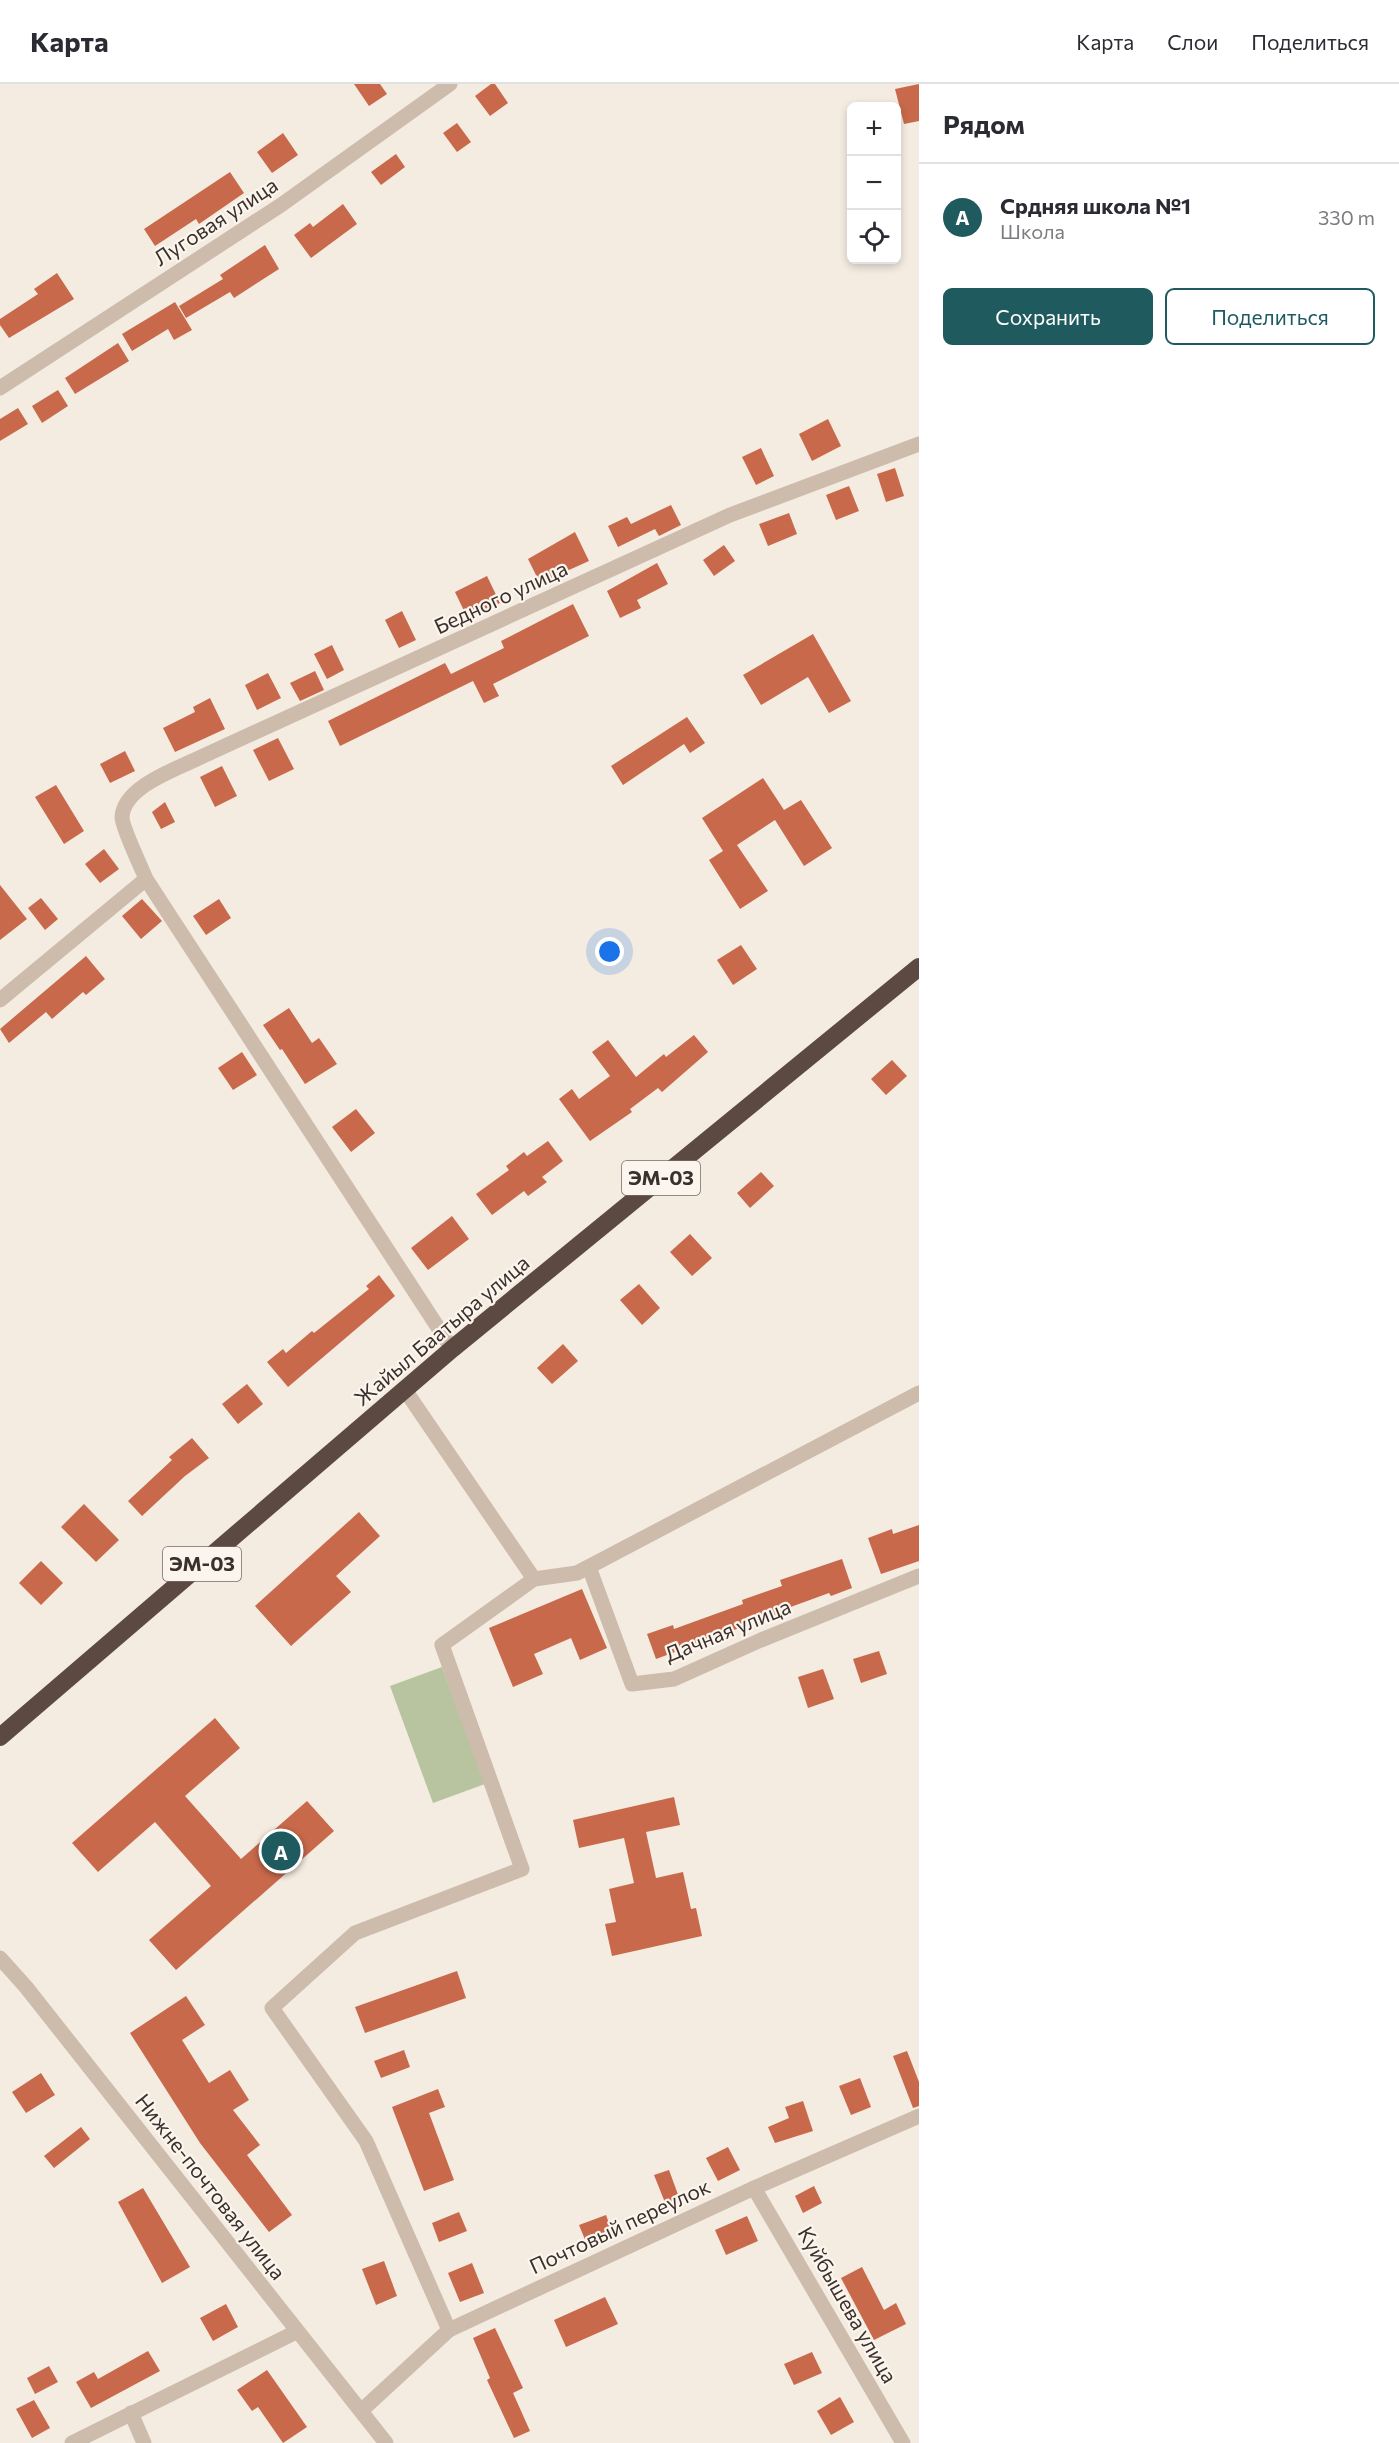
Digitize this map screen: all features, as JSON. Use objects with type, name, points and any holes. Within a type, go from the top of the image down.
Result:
[{"type":"highway","name":"Жайыл Баатыра улица","points":[[0,1737],[452,1349],[919,967]]},
{"type":"street","name":"Луговая улица","points":[[0,388],[281,205],[450,84]]},
{"type":"street","name":"Бедного улица","points":[[146,879],[122,819],[126,804],[137,789],[201,757],[729,515],[919,444]]},
{"type":"street","points":[[0,1000],[146,879],[452,1349]]},
{"type":"street","points":[[405,1390],[534,1579]]},
{"type":"street","points":[[449,2330],[366,2141],[272,2008],[355,1933],[522,1869],[442,1645],[534,1579],[577,1573],[919,1394]]},
{"type":"street","name":"Дачная улица","points":[[589,1567],[632,1684],[674,1679],[761,1640],[919,1576]]},
{"type":"street","name":"Нижне-почтовая улица","points":[[0,1958],[41,2006],[386,2443]]},
{"type":"street","name":"Почтовый переулок","points":[[361,2411],[449,2330],[754,2188],[919,2116]]},
{"type":"street","name":"Куйбышева улица","points":[[754,2188],[903,2443]]},
{"type":"street","points":[[72,2443],[297,2331]]},
{"type":"street","points":[[131,2413],[144,2443]]},
{"type":"green space","points":[[442,1667],[485,1784],[433,1803],[390,1686]]},
{"type":"building","points":[[354,84],[380,84],[387,94],[369,106]]},
{"type":"building","points":[[491,84],[495,84],[508,103],[490,116],[475,96]]},
{"type":"building","points":[[919,84],[919,121],[904,124],[901,102],[898,102],[895,89]]},
{"type":"building","points":[[457,123],[471,142],[457,152],[443,133]]},
{"type":"building","points":[[283,133],[298,155],[272,173],[257,152]]},
{"type":"building","points":[[396,154],[405,167],[381,185],[371,172]]},
{"type":"building","points":[[230,172],[244,193],[199,224],[196,219],[155,246],[144,229]]},
{"type":"building","points":[[343,204],[357,224],[311,258],[294,235],[310,223],[313,227]]},
{"type":"building","points":[[265,245],[279,269],[234,298],[230,292],[186,318],[179,306],[223,279],[220,275]]},
{"type":"building","points":[[57,273],[74,299],[9,338],[0,325],[0,319],[38,294],[34,289]]},
{"type":"building","points":[[175,302],[192,330],[174,340],[168,329],[132,351],[122,334]]},
{"type":"building","points":[[118,343],[129,361],[75,394],[65,378]]},
{"type":"building","points":[[58,390],[68,406],[42,423],[32,406]]},
{"type":"building","points":[[18,408],[28,424],[0,441],[0,419]]},
{"type":"building","points":[[828,419],[841,446],[812,461],[799,434]]},
{"type":"building","points":[[761,448],[774,476],[756,485],[742,457]]},
{"type":"building","points":[[895,468],[904,496],[886,502],[877,474]]},
{"type":"building","points":[[849,486],[859,511],[836,520],[826,495]]},
{"type":"building","points":[[671,505],[681,525],[659,536],[655,529],[618,547],[608,526],[627,517],[631,524]]},
{"type":"building","points":[[789,513],[797,534],[768,546],[759,524]]},
{"type":"building","points":[[575,532],[589,561],[540,583],[528,559]]},
{"type":"building","points":[[724,545],[735,561],[714,576],[703,560]]},
{"type":"building","points":[[657,563],[668,584],[637,600],[641,608],[620,618],[607,591]]},
{"type":"building","points":[[487,576],[500,603],[468,619],[455,592]]},
{"type":"building","points":[[573,604],[589,636],[493,684],[499,696],[484,703],[473,681],[340,746],[328,721],[445,663],[451,674],[504,648],[501,641]]},
{"type":"building","points":[[402,611],[416,640],[399,648],[385,620]]},
{"type":"building","points":[[813,634],[851,701],[829,713],[808,677],[761,705],[743,675]]},
{"type":"building","points":[[332,645],[344,670],[327,679],[314,654]]},
{"type":"building","points":[[315,671],[324,690],[300,701],[290,683]]},
{"type":"building","points":[[268,673],[281,698],[257,710],[245,685]]},
{"type":"building","points":[[210,698],[225,729],[175,752],[163,728],[195,712],[193,707]]},
{"type":"building","points":[[687,717],[705,743],[690,753],[684,744],[623,785],[611,766]]},
{"type":"building","points":[[278,738],[294,769],[269,781],[253,750]]},
{"type":"building","points":[[125,751],[135,771],[110,783],[100,764]]},
{"type":"building","points":[[222,766],[237,796],[215,807],[200,777]]},
{"type":"building","points":[[763,778],[784,810],[801,800],[832,848],[804,866],[775,820],[737,845],[768,891],[740,909],[709,860],[723,851],[702,818]]},
{"type":"building","points":[[56,785],[84,831],[64,844],[35,797]]},
{"type":"building","points":[[165,802],[175,822],[161,829],[152,812]]},
{"type":"building","points":[[104,849],[119,869],[100,883],[85,864]]},
{"type":"building","points":[[0,885],[27,919],[0,940]]},
{"type":"building","points":[[41,898],[58,919],[45,930],[28,908]]},
{"type":"building","points":[[142,899],[162,921],[141,939],[122,916]]},
{"type":"building","points":[[219,899],[231,918],[206,935],[193,916]]},
{"type":"building","points":[[741,945],[757,969],[733,985],[717,960]]},
{"type":"building","points":[[86,956],[105,979],[86,995],[83,992],[52,1019],[46,1012],[9,1043],[0,1029]]},
{"type":"building","points":[[289,1008],[312,1043],[319,1038],[337,1064],[305,1084],[263,1025]]},
{"type":"building","points":[[694,1035],[708,1052],[662,1092],[658,1088],[630,1109],[632,1112],[590,1141],[559,1099],[572,1089],[579,1099],[610,1076],[592,1052],[608,1040],[636,1077],[664,1054],[666,1057]]},
{"type":"building","points":[[242,1052],[257,1075],[233,1090],[218,1068]]},
{"type":"building","points":[[892,1060],[907,1076],[886,1095],[871,1079]]},
{"type":"building","points":[[356,1109],[375,1133],[351,1152],[332,1127]]},
{"type":"building","points":[[548,1141],[563,1161],[542,1177],[547,1182],[528,1196],[524,1191],[492,1215],[476,1194],[509,1170],[506,1166],[524,1152],[527,1156]]},
{"type":"building","points":[[761,1172],[774,1186],[750,1208],[737,1193]]},
{"type":"building","points":[[452,1216],[469,1239],[428,1270],[411,1248]]},
{"type":"building","points":[[690,1234],[712,1258],[692,1276],[670,1252]]},
{"type":"building","points":[[379,1275],[395,1296],[288,1387],[267,1362],[283,1349],[286,1353],[312,1331],[314,1333],[369,1289],[366,1286]]},
{"type":"building","points":[[639,1284],[660,1308],[642,1325],[620,1300]]},
{"type":"building","points":[[563,1344],[578,1361],[552,1384],[537,1368]]},
{"type":"building","points":[[247,1384],[263,1404],[238,1424],[222,1404]]},
{"type":"building","points":[[192,1438],[209,1458],[185,1476],[142,1516],[128,1501],[172,1460],[169,1457]]},
{"type":"building","points":[[84,1504],[119,1540],[96,1562],[61,1527]]},
{"type":"building","points":[[359,1512],[380,1536],[336,1576],[351,1592],[291,1646],[255,1606]]},
{"type":"building","points":[[919,1525],[919,1561],[881,1574],[868,1538],[892,1529],[893,1534]]},
{"type":"building","points":[[842,1559],[852,1588],[831,1596],[829,1593],[777,1612],[778,1615],[728,1632],[729,1635],[656,1659],[647,1634],[673,1625],[674,1629],[743,1604],[742,1600],[782,1586],[780,1580]]},
{"type":"building","points":[[41,1561],[63,1583],[41,1605],[19,1583]]},
{"type":"building","points":[[582,1589],[607,1648],[580,1660],[571,1638],[534,1654],[543,1674],[513,1687],[489,1628]]},
{"type":"building","points":[[879,1651],[887,1674],[861,1683],[853,1659]]},
{"type":"building","points":[[823,1669],[834,1699],[808,1708],[798,1677]]},
{"type":"building","points":[[215,1718],[240,1748],[185,1796],[241,1859],[307,1801],[334,1831],[176,1970],[149,1940],[211,1886],[155,1822],[98,1872],[72,1843]]},
{"type":"building","points":[[674,1797],[680,1825],[646,1832],[656,1878],[683,1872],[691,1909],[696,1908],[702,1936],[612,1956],[605,1924],[616,1922],[609,1889],[634,1883],[624,1838],[579,1848],[573,1820]]},
{"type":"building","points":[[457,1971],[466,1998],[365,2033],[355,2007]]},
{"type":"building","points":[[186,1996],[205,2025],[182,2040],[209,2083],[230,2070],[249,2100],[233,2110],[260,2145],[247,2155],[292,2215],[269,2232],[200,2143],[130,2033]]},
{"type":"building","points":[[404,2050],[410,2067],[381,2078],[374,2061]]},
{"type":"building","points":[[907,2051],[919,2082],[919,2106],[913,2108],[893,2056]]},
{"type":"building","points":[[41,2073],[55,2095],[26,2113],[12,2092]]},
{"type":"building","points":[[860,2078],[871,2107],[851,2115],[839,2086]]},
{"type":"building","points":[[438,2089],[445,2107],[429,2113],[454,2180],[424,2191],[392,2107]]},
{"type":"building","points":[[803,2101],[813,2131],[775,2143],[768,2127],[789,2118],[785,2107]]},
{"type":"building","points":[[81,2127],[90,2139],[54,2168],[44,2156]]},
{"type":"building","points":[[728,2147],[740,2170],[718,2181],[706,2158]]},
{"type":"building","points":[[669,2170],[680,2200],[666,2205],[654,2175]]},
{"type":"building","points":[[814,2186],[822,2203],[803,2213],[795,2196]]},
{"type":"building","points":[[143,2188],[190,2267],[162,2283],[118,2202]]},
{"type":"building","points":[[459,2212],[467,2231],[439,2242],[432,2223]]},
{"type":"building","points":[[606,2215],[614,2237],[588,2247],[579,2225]]},
{"type":"building","points":[[747,2216],[758,2241],[726,2255],[715,2230]]},
{"type":"building","points":[[384,2261],[397,2296],[376,2305],[362,2269]]},
{"type":"building","points":[[472,2263],[484,2293],[460,2302],[448,2273]]},
{"type":"building","points":[[862,2267],[884,2310],[896,2303],[906,2324],[874,2340],[841,2278]]},
{"type":"building","points":[[605,2297],[618,2324],[566,2347],[554,2320]]},
{"type":"building","points":[[226,2304],[238,2327],[213,2341],[200,2318]]},
{"type":"building","points":[[495,2328],[523,2388],[513,2393],[530,2431],[514,2438],[487,2380],[490,2378],[473,2338]]},
{"type":"building","points":[[148,2351],[160,2371],[91,2408],[76,2382],[94,2372],[98,2379]]},
{"type":"building","points":[[812,2352],[822,2373],[794,2385],[784,2364]]},
{"type":"building","points":[[49,2366],[58,2382],[35,2394],[27,2378]]},
{"type":"building","points":[[267,2370],[307,2427],[283,2443],[258,2407],[252,2411],[237,2390]]},
{"type":"building","points":[[840,2397],[854,2422],[831,2435],[817,2411]]},
{"type":"building","points":[[34,2400],[50,2428],[32,2438],[16,2409]]},
{"type":"place","name":"Срдняя школа №1","points":[[281,1851]]}]
